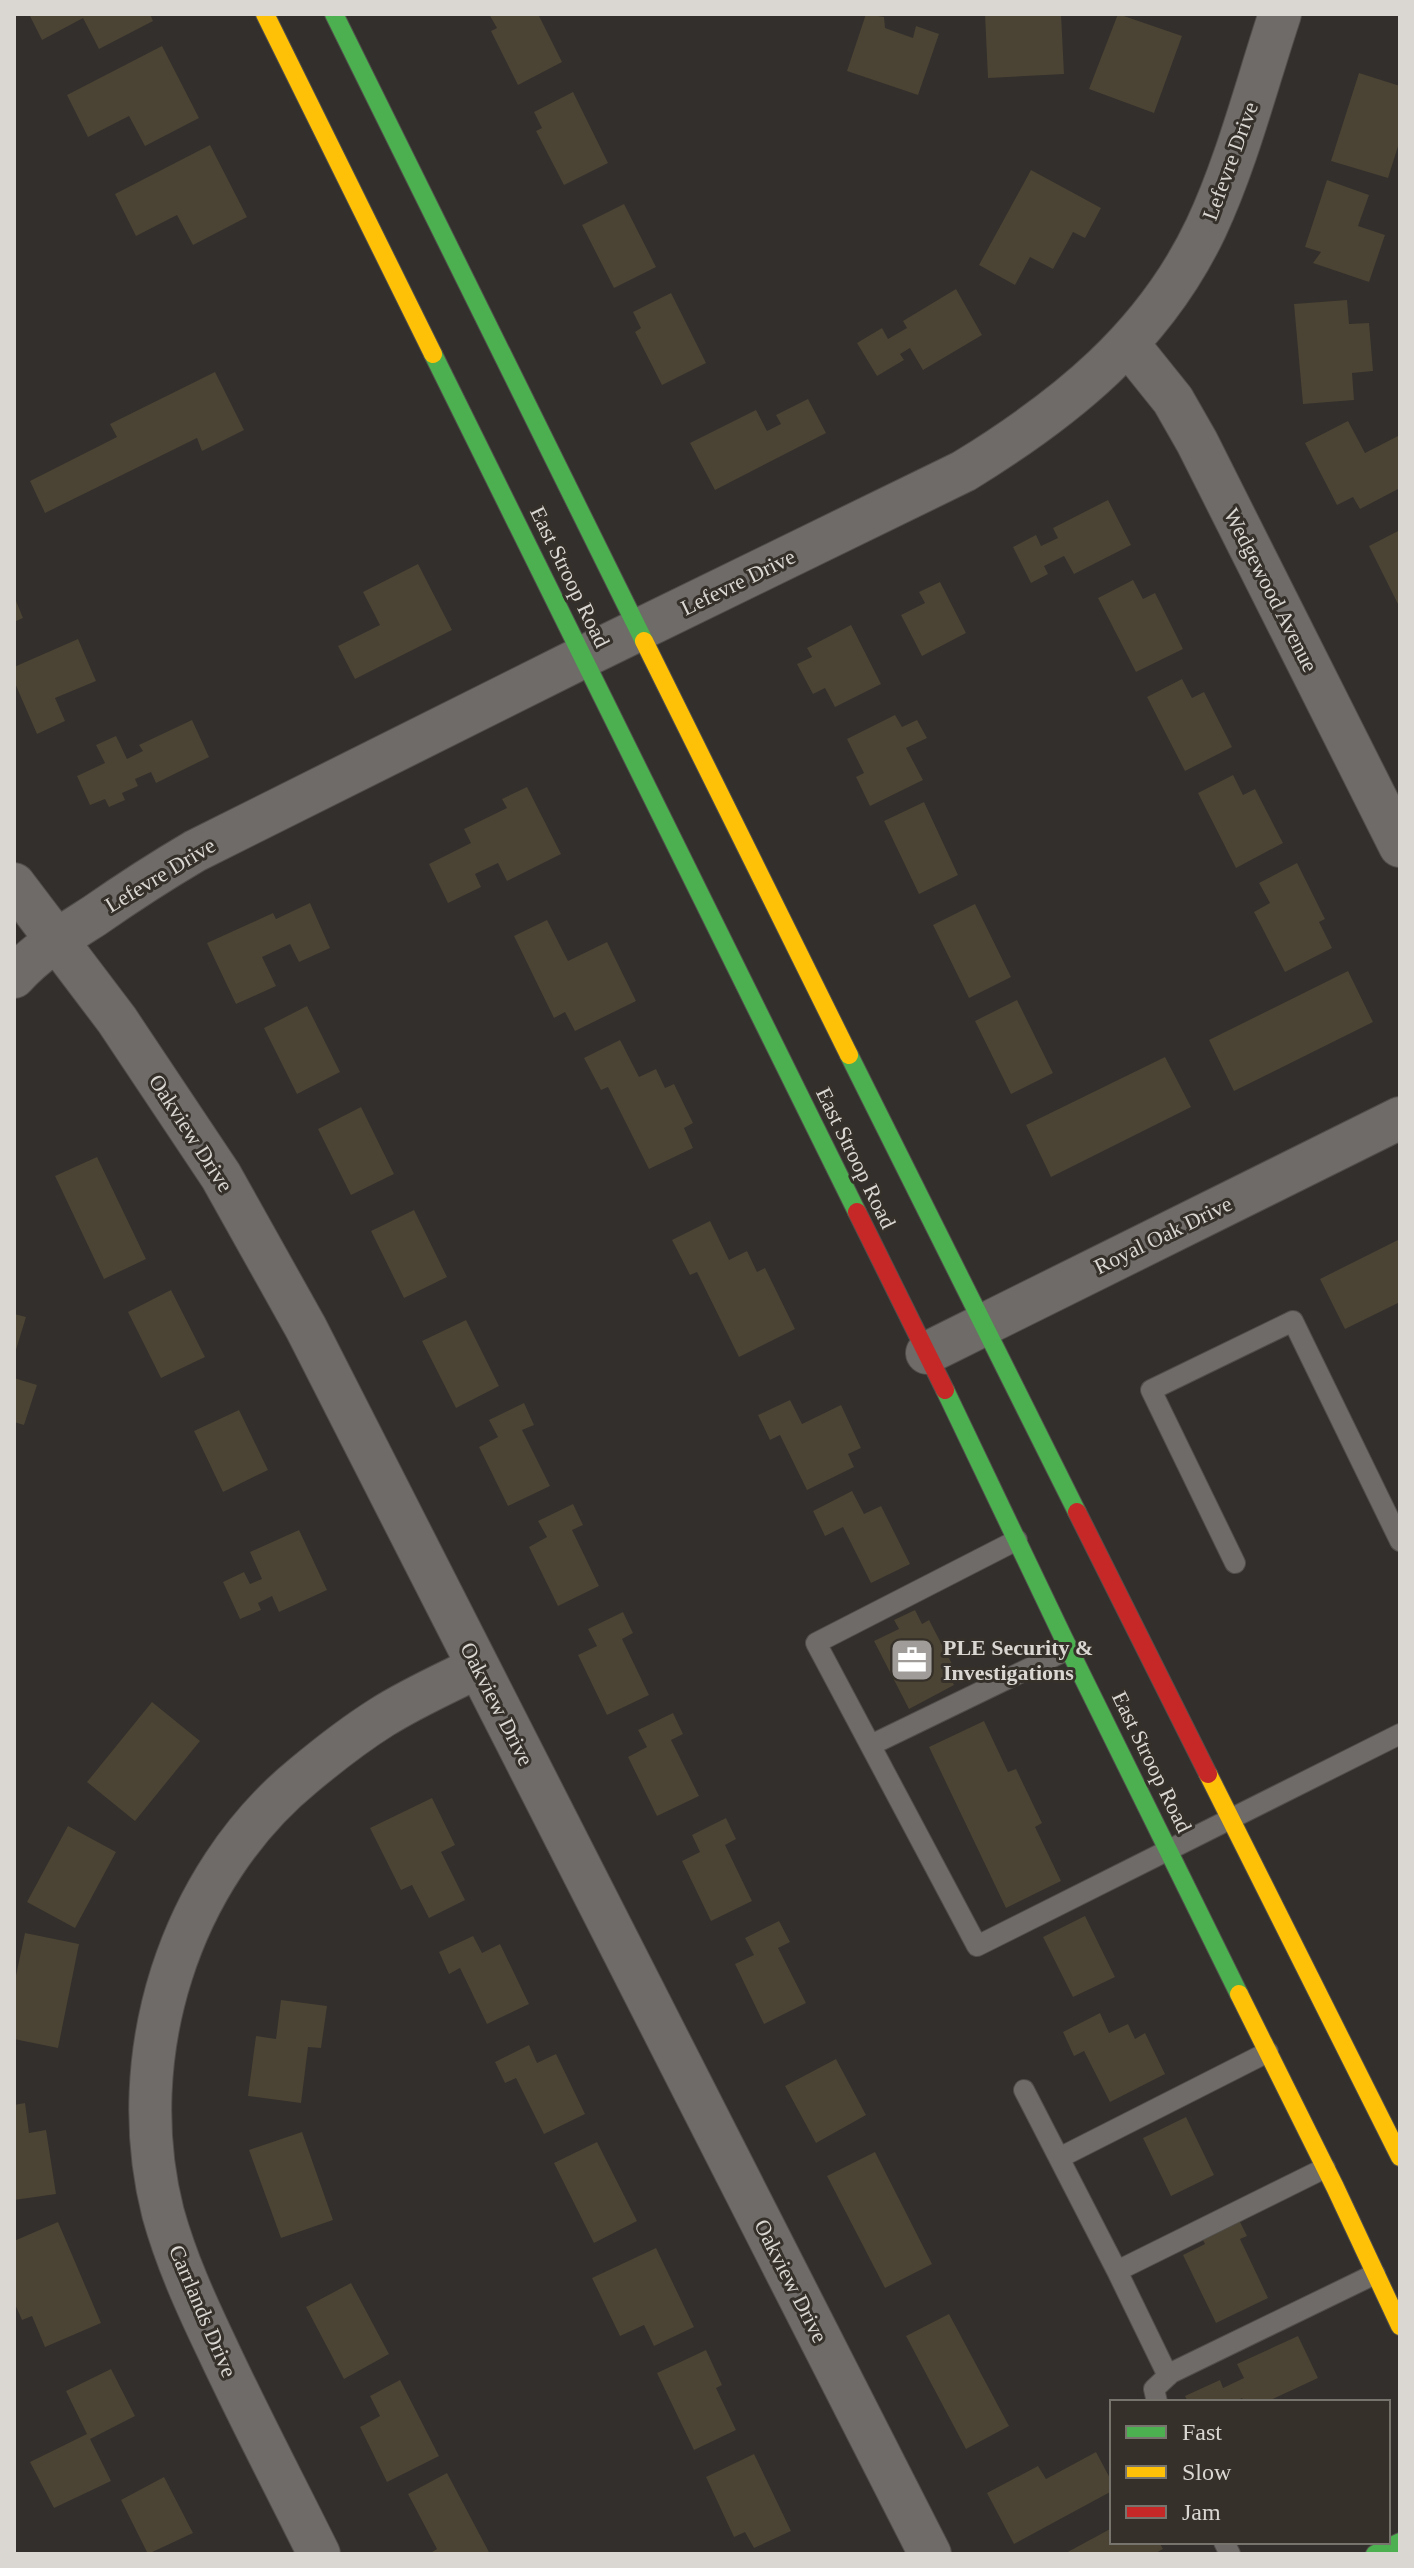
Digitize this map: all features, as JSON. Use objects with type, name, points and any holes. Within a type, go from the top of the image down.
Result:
[{"type":"main road","name":"East Stroop Road","points":[[265,14],[927,1353],[1400,2326]]},
{"type":"main road","name":"East Stroop Road","points":[[334,14],[983,1325],[1400,2157]]},
{"type":"main road","points":[[1375,2554],[1400,2542]]},
{"type":"street","name":"Lefevre Drive","points":[[14,977],[57,940],[195,851],[964,471],[1021,437],[1082,390],[1128,344],[1173,288],[1206,228],[1231,164],[1280,14]]},
{"type":"street","name":"Wedgewood Avenue","points":[[1128,344],[1173,400],[1197,442],[1400,846]]},
{"type":"street","name":"Oakview Drive","points":[[14,884],[117,1020],[221,1176],[306,1328],[930,2554]]},
{"type":"street","name":"Royal Oak Drive","points":[[927,1353],[1400,1118]]},
{"type":"street","name":"Carrlands Drive","points":[[319,2554],[183,2276],[163,2211],[151,2140],[151,2077],[162,2005],[182,1942],[210,1885],[252,1827],[302,1776],[382,1717],[478,1667]]},
{"type":"lane","points":[[1235,1563],[1151,1390],[1293,1321],[1400,1541]]},
{"type":"lane","points":[[1017,1540],[816,1643],[977,1946],[1400,1734]]},
{"type":"lane","points":[[871,1745],[1069,1649]]},
{"type":"lane","points":[[1059,2158],[1268,2052]]},
{"type":"lane","points":[[1024,2090],[1168,2376]]},
{"type":"lane","points":[[1117,2271],[1325,2168]]},
{"type":"lane","points":[[1157,2400],[1154,2389],[1168,2376],[1375,2274]]},
{"type":"building","points":[[29,14],[150,14],[153,21],[99,49],[83,18],[42,40]]},
{"type":"building","points":[[489,14],[538,14],[562,62],[518,85],[491,31],[497,28]]},
{"type":"building","points":[[866,14],[884,17],[885,28],[913,38],[916,26],[939,34],[918,95],[847,71]]},
{"type":"building","points":[[985,14],[1061,14],[1064,74],[988,78]]},
{"type":"building","points":[[1118,14],[1182,36],[1154,113],[1089,89]]},
{"type":"building","points":[[162,46],[199,118],[145,146],[129,116],[88,137],[67,95]]},
{"type":"building","points":[[1359,73],[1400,86],[1400,140],[1388,178],[1331,161]]},
{"type":"building","points":[[573,92],[608,163],[564,185],[536,131],[542,128],[534,112]]},
{"type":"building","points":[[210,145],[247,217],[193,245],[177,215],[136,236],[115,194]]},
{"type":"building","points":[[1031,170],[1101,208],[1085,238],[1073,232],[1053,269],[1030,257],[1015,285],[979,265]]},
{"type":"building","points":[[1327,180],[1369,195],[1358,226],[1385,235],[1369,282],[1313,263],[1321,252],[1305,247]]},
{"type":"building","points":[[624,204],[656,267],[614,288],[582,225]]},
{"type":"building","points":[[956,289],[982,335],[923,370],[910,348],[900,354],[904,360],[877,376],[857,343],[882,328],[888,339],[907,328],[903,321]]},
{"type":"building","points":[[671,293],[706,363],[662,385],[635,332],[641,328],[633,312]]},
{"type":"building","points":[[1347,300],[1349,324],[1369,323],[1373,371],[1352,373],[1354,400],[1303,404],[1294,304]]},
{"type":"building","points":[[215,372],[244,430],[202,451],[197,438],[45,513],[30,481],[117,437],[110,424]]},
{"type":"building","points":[[808,399],[826,433],[715,490],[690,443],[756,410],[767,431],[781,424],[776,415]]},
{"type":"building","points":[[1348,421],[1365,453],[1400,435],[1400,488],[1360,509],[1353,497],[1337,505],[1305,443]]},
{"type":"building","points":[[1108,500],[1131,545],[1074,574],[1064,556],[1044,566],[1048,574],[1031,583],[1013,547],[1036,535],[1041,546],[1058,538],[1053,528]]},
{"type":"building","points":[[1400,530],[1400,608],[1369,546]]},
{"type":"building","points":[[418,564],[452,630],[355,679],[338,646],[380,625],[363,592]]},
{"type":"building","points":[[1133,580],[1143,599],[1155,593],[1183,649],[1136,672],[1098,598]]},
{"type":"building","points":[[940,582],[966,633],[922,656],[901,615],[925,603],[919,592]]},
{"type":"building","points":[[14,596],[23,618],[14,622]]},
{"type":"building","points":[[851,625],[881,684],[835,707],[825,688],[813,694],[797,664],[812,657],[807,648]]},
{"type":"building","points":[[78,639],[96,681],[55,698],[65,721],[37,734],[14,681],[14,667]]},
{"type":"building","points":[[1182,679],[1192,698],[1204,692],[1232,747],[1185,771],[1147,697]]},
{"type":"building","points":[[895,715],[902,727],[917,720],[927,738],[906,748],[923,780],[870,806],[856,777],[864,773],[847,739]]},
{"type":"building","points":[[192,720],[209,757],[156,783],[151,772],[135,779],[138,786],[122,793],[125,800],[109,807],[105,799],[90,805],[77,776],[105,763],[96,745],[116,736],[127,759],[143,751],[139,745]]},
{"type":"building","points":[[1233,775],[1243,795],[1255,789],[1283,843],[1236,868],[1198,793]]},
{"type":"building","points":[[527,787],[561,854],[507,881],[498,863],[475,874],[481,887],[448,903],[429,864],[471,843],[464,829],[507,808],[502,799]]},
{"type":"building","points":[[924,802],[958,875],[919,894],[884,821]]},
{"type":"building","points":[[1297,863],[1325,919],[1319,922],[1332,948],[1285,972],[1254,912],[1270,903],[1259,883]]},
{"type":"building","points":[[310,903],[330,948],[299,962],[290,944],[262,957],[276,986],[236,1004],[207,943],[273,913],[276,919]]},
{"type":"building","points":[[975,904],[1011,977],[969,998],[933,925]]},
{"type":"building","points":[[547,920],[568,961],[607,942],[636,1001],[575,1031],[565,1012],[554,1018],[514,936]]},
{"type":"building","points":[[1348,971],[1373,1022],[1234,1091],[1209,1040]]},
{"type":"building","points":[[1017,1000],[1053,1073],[1011,1094],[975,1021]]},
{"type":"building","points":[[307,1006],[340,1072],[297,1094],[264,1028]]},
{"type":"building","points":[[620,1040],[639,1077],[656,1069],[665,1088],[674,1084],[693,1123],[684,1128],[693,1148],[649,1169],[608,1087],[601,1090],[584,1058]]},
{"type":"building","points":[[1165,1057],[1191,1107],[1051,1177],[1026,1125]]},
{"type":"building","points":[[361,1107],[394,1174],[351,1195],[318,1129]]},
{"type":"building","points":[[97,1157],[146,1259],[104,1279],[55,1176]]},
{"type":"building","points":[[414,1210],[447,1277],[404,1298],[371,1231]]},
{"type":"building","points":[[710,1221],[729,1260],[747,1251],[757,1272],[765,1268],[795,1329],[739,1357],[697,1272],[690,1275],[672,1240]]},
{"type":"building","points":[[1400,1239],[1400,1302],[1345,1329],[1320,1279]]},
{"type":"building","points":[[171,1290],[205,1357],[161,1378],[128,1312]]},
{"type":"building","points":[[14,1314],[26,1317],[15,1353],[14,1353]]},
{"type":"building","points":[[466,1320],[499,1386],[456,1408],[422,1341]]},
{"type":"building","points":[[14,1378],[37,1385],[24,1425],[14,1422]]},
{"type":"building","points":[[790,1400],[802,1424],[841,1405],[861,1448],[848,1454],[854,1467],[807,1490],[780,1435],[770,1440],[758,1415]]},
{"type":"building","points":[[524,1403],[534,1425],[522,1430],[550,1486],[508,1506],[479,1447],[498,1437],[489,1420]]},
{"type":"building","points":[[239,1410],[268,1470],[223,1492],[194,1431]]},
{"type":"building","points":[[852,1491],[864,1514],[881,1506],[910,1564],[871,1583],[843,1527],[825,1536],[813,1511]]},
{"type":"building","points":[[573,1504],[583,1525],[572,1530],[599,1586],[558,1606],[529,1547],[547,1537],[538,1521]]},
{"type":"building","points":[[299,1530],[327,1590],[279,1612],[272,1596],[258,1603],[261,1610],[240,1619],[223,1582],[244,1572],[250,1584],[262,1579],[250,1552]]},
{"type":"building","points":[[915,1610],[922,1624],[929,1620],[952,1664],[945,1668],[954,1685],[909,1709],[874,1641],[899,1629],[894,1620]]},
{"type":"building","points":[[623,1612],[633,1633],[622,1639],[649,1695],[607,1715],[578,1655],[597,1646],[588,1629]]},
{"type":"building","points":[[152,1702],[200,1741],[135,1821],[87,1782]]},
{"type":"building","points":[[673,1713],[683,1734],[671,1740],[699,1796],[657,1816],[628,1757],[647,1747],[638,1730]]},
{"type":"building","points":[[984,1721],[1008,1772],[1016,1769],[1042,1823],[1035,1827],[1061,1881],[1006,1908],[929,1747]]},
{"type":"building","points":[[432,1798],[455,1845],[441,1852],[465,1900],[429,1918],[412,1885],[401,1890],[370,1828]]},
{"type":"building","points":[[726,1818],[736,1839],[725,1845],[752,1901],[711,1921],[682,1861],[700,1852],[692,1835]]},
{"type":"building","points":[[68,1826],[116,1852],[75,1928],[27,1902]]},
{"type":"building","points":[[1085,1916],[1115,1977],[1073,1997],[1043,1937]]},
{"type":"building","points":[[779,1921],[790,1942],[778,1948],[806,2003],[764,2024],[735,1964],[754,1955],[745,1938]]},
{"type":"building","points":[[25,1933],[79,1944],[58,2048],[14,2039],[14,1985]]},
{"type":"building","points":[[473,1936],[482,1953],[500,1944],[529,2004],[487,2024],[460,1968],[449,1974],[439,1952]]},
{"type":"building","points":[[281,2000],[327,2006],[321,2048],[308,2047],[301,2103],[248,2096],[256,2036],[276,2039]]},
{"type":"building","points":[[1100,2013],[1109,2033],[1128,2024],[1135,2039],[1145,2033],[1165,2074],[1110,2102],[1084,2051],[1074,2056],[1063,2032]]},
{"type":"building","points":[[529,2045],[537,2063],[556,2054],[585,2114],[544,2134],[516,2078],[505,2083],[495,2062]]},
{"type":"building","points":[[836,2059],[866,2115],[816,2143],[785,2086]]},
{"type":"building","points":[[25,2103],[29,2133],[46,2130],[56,2194],[14,2200],[14,2105]]},
{"type":"building","points":[[1186,2117],[1214,2175],[1171,2196],[1143,2138]]},
{"type":"building","points":[[302,2132],[333,2220],[281,2238],[249,2150]]},
{"type":"building","points":[[597,2142],[637,2221],[594,2243],[554,2163]]},
{"type":"building","points":[[875,2152],[932,2264],[885,2288],[827,2176]]},
{"type":"building","points":[[1238,2218],[1247,2236],[1240,2239],[1268,2298],[1216,2323],[1183,2255],[1205,2244],[1201,2236]]},
{"type":"building","points":[[58,2222],[101,2323],[45,2347],[32,2316],[22,2320],[14,2302],[14,2241]]},
{"type":"building","points":[[656,2248],[694,2327],[654,2346],[644,2325],[620,2336],[592,2278]]},
{"type":"building","points":[[351,2283],[389,2354],[344,2379],[306,2307]]},
{"type":"building","points":[[949,2314],[1009,2426],[966,2449],[906,2336]]},
{"type":"building","points":[[1298,2336],[1318,2378],[1270,2400],[1187,2400],[1185,2396],[1220,2380],[1223,2388],[1244,2378],[1237,2364]]},
{"type":"building","points":[[706,2350],[722,2385],[716,2388],[736,2430],[694,2450],[657,2373]]},
{"type":"building","points":[[111,2369],[135,2416],[90,2439],[111,2481],[54,2508],[30,2462],[87,2434],[66,2391]]},
{"type":"building","points":[[400,2380],[439,2456],[387,2482],[360,2427],[380,2416],[370,2396]]},
{"type":"building","points":[[1096,2452],[1110,2478],[1110,2492],[1014,2544],[987,2493],[1038,2466],[1046,2479]]},
{"type":"building","points":[[754,2454],[791,2531],[754,2548],[745,2532],[734,2537],[706,2477]]},
{"type":"building","points":[[447,2473],[490,2554],[429,2554],[437,2549],[408,2494]]},
{"type":"building","points":[[164,2477],[193,2533],[148,2554],[121,2500]]},
{"type":"building","points":[[1110,2529],[1110,2544],[1160,2544],[1163,2549],[1154,2554],[1064,2554]]},
{"type":"traffic: fast","points":[[334,14],[644,641]]},
{"type":"traffic: fast","points":[[433,354],[857,1212]]},
{"type":"traffic: fast","points":[[849,1055],[1077,1512]]},
{"type":"traffic: fast","points":[[945,1390],[1239,1994]]},
{"type":"traffic: fast","points":[[1375,2554],[1400,2542]]},
{"type":"traffic: slow","points":[[265,14],[433,354]]},
{"type":"traffic: slow","points":[[644,641],[849,1055]]},
{"type":"traffic: slow","points":[[1208,1774],[1400,2157]]},
{"type":"traffic: slow","points":[[1239,1994],[1400,2326]]},
{"type":"traffic: jam","points":[[857,1212],[945,1390]]},
{"type":"traffic: jam","points":[[1077,1512],[1208,1774]]},
{"type":"place","name":"PLE Security & Investigations","points":[[912,1660]]}]
